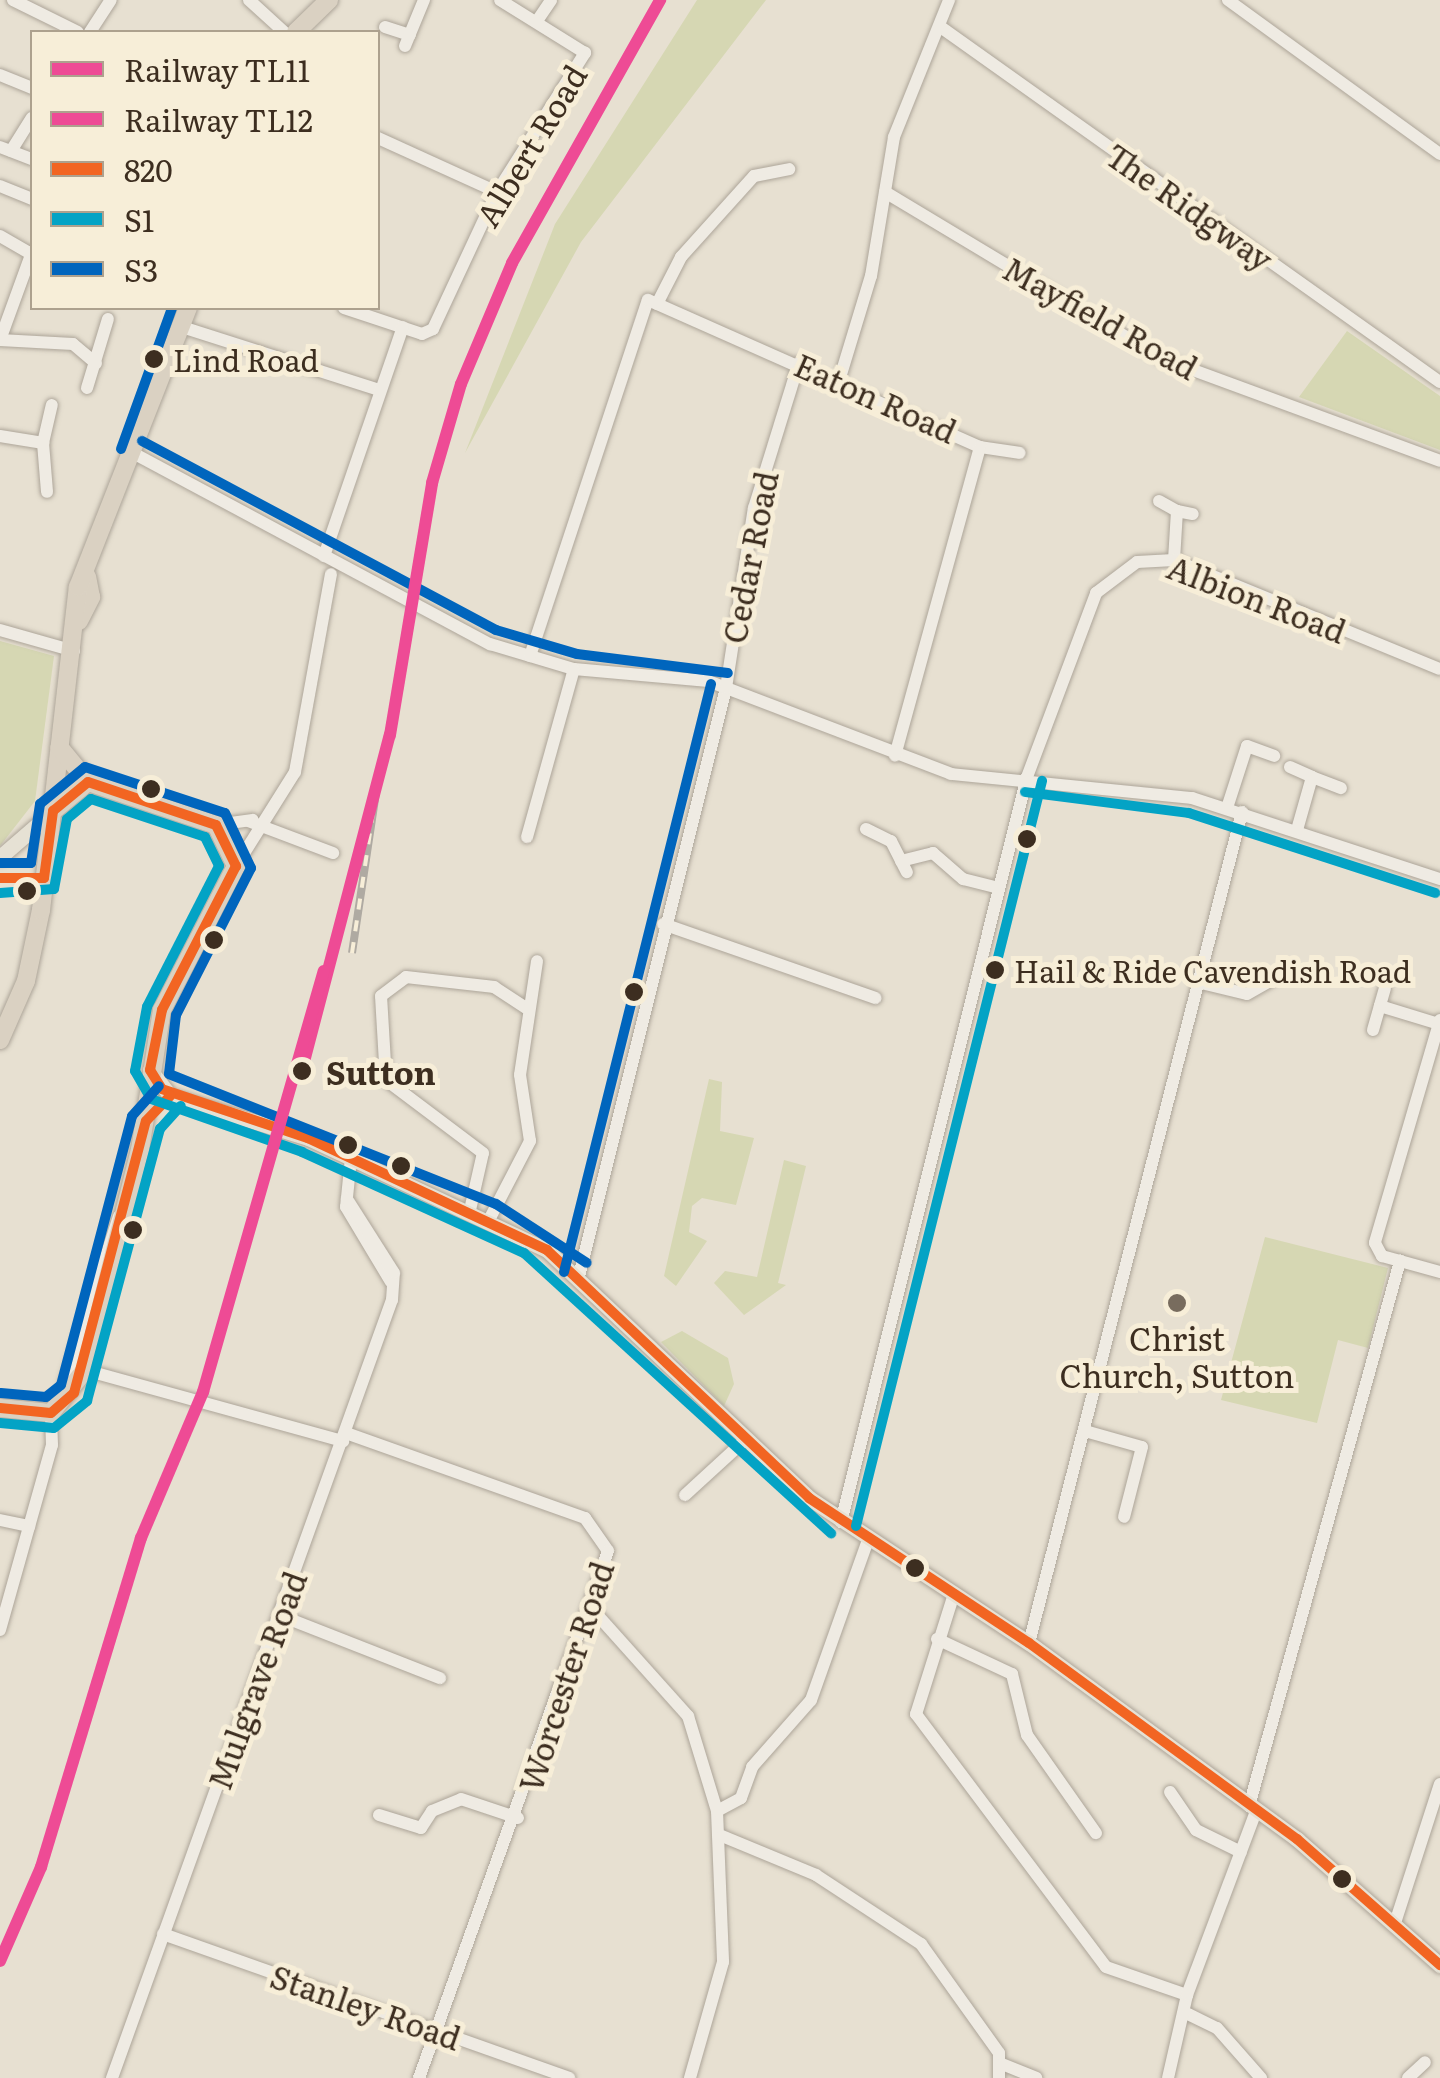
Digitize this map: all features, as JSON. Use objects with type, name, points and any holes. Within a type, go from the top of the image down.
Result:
[{"type":"highway","points":[[298,30],[329,0]]},
{"type":"highway","points":[[0,1040],[26,981],[54,811],[59,747],[79,620],[75,600],[135,454],[187,310]]},
{"type":"highway","points":[[0,1408],[51,1413],[85,1370],[105,1273],[128,1202],[146,1122],[150,1070],[162,1010],[236,866],[216,824],[88,782],[59,747]]},
{"type":"highway","points":[[54,811],[88,782]]},
{"type":"main road","points":[[0,858],[54,811]]},
{"type":"main road","points":[[150,1070],[170,1096],[259,1119],[490,1218],[579,1276],[745,1440],[841,1522],[1030,1643],[1253,1808],[1396,1923],[1440,1964]]},
{"type":"main road","points":[[146,1122],[170,1096]]},
{"type":"street","points":[[13,0],[74,30]]},
{"type":"street","points":[[91,30],[111,0]]},
{"type":"street","points":[[249,0],[282,30]]},
{"type":"street","points":[[384,27],[407,40],[424,0]]},
{"type":"street","name":"Albert Road","points":[[402,327],[432,329],[497,192],[585,53],[500,0]]},
{"type":"street","points":[[537,21],[551,0]]},
{"type":"street","points":[[839,382],[886,192],[894,137],[942,28],[948,0]]},
{"type":"street","points":[[1228,0],[1440,154]]},
{"type":"street","name":"The Ridgway","points":[[942,28],[1440,382]]},
{"type":"street","points":[[0,75],[30,87]]},
{"type":"street","points":[[30,120],[6,149],[30,158]]},
{"type":"street","points":[[380,139],[497,192]]},
{"type":"street","points":[[658,304],[681,257],[754,176],[789,168]]},
{"type":"street","points":[[0,186],[30,198]]},
{"type":"street","name":"Mayfield Road","points":[[886,192],[1163,359],[1440,461]]},
{"type":"street","points":[[0,236],[30,252]]},
{"type":"street","points":[[30,257],[2,314],[0,340],[73,344],[96,363]]},
{"type":"street","name":"Eaton Road","points":[[530,656],[640,304],[658,304],[799,363],[980,447],[895,756]]},
{"type":"street","points":[[324,556],[402,327],[350,310]]},
{"type":"street","points":[[87,388],[108,319]]},
{"type":"street","points":[[182,327],[379,390]]},
{"type":"street","name":"Cedar Road","points":[[579,1276],[663,924],[726,688],[754,508],[799,363]]},
{"type":"street","points":[[47,492],[42,442],[52,405]]},
{"type":"street","points":[[0,436],[42,442]]},
{"type":"street","points":[[980,447],[1020,453]]},
{"type":"street","points":[[135,454],[454,628],[530,656],[574,669],[726,688],[895,756],[951,774],[1027,777],[1234,810],[1440,879]]},
{"type":"street","points":[[1160,501],[1177,511],[1194,514]]},
{"type":"street","points":[[1174,560],[1177,511]]},
{"type":"street","name":"Albion Road","points":[[841,1522],[1027,777],[1096,593],[1138,562],[1174,560],[1440,670]]},
{"type":"street","points":[[236,866],[295,772],[331,574]]},
{"type":"street","points":[[0,630],[74,651]]},
{"type":"street","points":[[527,837],[574,669]]},
{"type":"street","points":[[1030,1643],[1197,982],[1234,810],[1241,744],[1274,756]]},
{"type":"street","points":[[1290,767],[1341,788]]},
{"type":"street","points":[[1297,830],[1312,777]]},
{"type":"street","points":[[216,824],[269,816]]},
{"type":"street","points":[[248,821],[262,830],[333,853]]},
{"type":"street","points":[[866,829],[891,841],[904,866],[923,850],[963,879],[1000,888]]},
{"type":"street","points":[[663,924],[876,998]]},
{"type":"street","points":[[490,1218],[530,1141],[520,1076],[537,961]]},
{"type":"street","points":[[1197,982],[1247,994],[1284,972]]},
{"type":"street","points":[[470,1210],[484,1154],[386,1080],[381,996],[406,978],[494,987],[529,1010]]},
{"type":"street","points":[[1373,1030],[1386,988]]},
{"type":"street","points":[[1380,1006],[1440,1022],[1374,1243],[1400,1261],[1440,1272]]},
{"type":"street","name":"Mulgrave Road","points":[[112,2078],[345,1437],[391,1282],[347,1199],[357,1160]]},
{"type":"street","points":[[1168,2078],[1187,2021],[1187,1995],[1253,1808],[1400,1261]]},
{"type":"street","points":[[65,1384],[105,1273]]},
{"type":"street","points":[[75,1352],[85,1370]]},
{"type":"street","name":"Worcester Road","points":[[85,1370],[221,1409],[345,1437],[590,1520],[608,1556],[518,1818],[419,2078]]},
{"type":"street","points":[[0,1630],[52,1445],[51,1413]]},
{"type":"street","points":[[1084,1431],[1149,1445],[1136,1499],[1124,1518]]},
{"type":"street","points":[[685,1495],[745,1440]]},
{"type":"street","points":[[0,1520],[29,1526]]},
{"type":"street","points":[[717,1811],[740,1798],[752,1767],[805,1710],[868,1540]]},
{"type":"street","points":[[953,1596],[914,1704],[1007,1841],[1106,1967],[1187,1995]]},
{"type":"street","points":[[592,1608],[688,1716],[717,1811],[722,1836],[723,1962],[690,2078]]},
{"type":"street","points":[[279,1615],[440,1678]]},
{"type":"street","points":[[937,1639],[1012,1674],[1026,1732],[1096,1833]]},
{"type":"street","points":[[1396,1923],[1440,1784]]},
{"type":"street","points":[[1170,1792],[1196,1830],[1240,1852]]},
{"type":"street","points":[[379,1815],[421,1828],[432,1811],[462,1799],[518,1818]]},
{"type":"street","points":[[722,1836],[816,1875],[921,1944],[1001,2071],[1036,2078]]},
{"type":"street","name":"Stanley Road","points":[[163,1934],[569,2078]]},
{"type":"street","points":[[1187,2021],[1217,2028],[1261,2078]]},
{"type":"street","points":[[1408,2078],[1424,2062]]},
{"type":"green space","points":[[697,0],[766,0],[581,242],[465,453],[555,224]]},
{"type":"green space","points":[[1347,331],[1440,396],[1440,450],[1299,397]]},
{"type":"green space","points":[[0,641],[54,656],[35,801],[0,846]]},
{"type":"green space","points":[[709,1079],[722,1082],[720,1131],[754,1138],[736,1205],[702,1198],[692,1206],[689,1232],[707,1241],[676,1286],[664,1276]]},
{"type":"green space","points":[[784,1160],[806,1166],[778,1283],[786,1285],[744,1315],[714,1283],[725,1271],[757,1277]]},
{"type":"green space","points":[[1265,1237],[1388,1268],[1368,1348],[1338,1340],[1317,1423],[1221,1400]]},
{"type":"green space","points":[[682,1331],[728,1358],[734,1384],[724,1406],[661,1342]]},
{"type":"railway","points":[[352,953],[377,785]]},
{"type":"rail line","name":"TL11","points":[[300,1077],[390,735],[432,483],[461,384],[512,263],[660,0]]},
{"type":"rail line","name":"TL12","points":[[0,1961],[41,1867],[141,1538],[203,1392],[324,971]]},
{"type":"transit line","name":"S3","points":[[121,449],[171,310]]},
{"type":"transit line","name":"S3","points":[[142,441],[496,630],[577,654],[728,673]]},
{"type":"transit line","name":"S3","points":[[564,1272],[711,684]]},
{"type":"transit line","name":"S3","points":[[0,863],[31,863],[40,804],[85,767],[225,813],[251,868],[176,1015],[169,1074],[496,1204],[587,1263]]},
{"type":"transit line","name":"S1","points":[[856,1526],[1042,781]]},
{"type":"transit line","name":"820","points":[[0,878],[44,878],[53,811],[88,782],[216,825],[236,866],[162,1010],[150,1070],[162,1089],[308,1138],[547,1250],[809,1498],[1029,1643],[1297,1839],[1440,1965]]},
{"type":"transit line","name":"S1","points":[[1025,792],[1189,813],[1435,893]]},
{"type":"transit line","name":"S1","points":[[0,893],[54,889],[67,819],[91,799],[205,837],[219,866],[147,1007],[135,1071],[151,1099],[302,1152],[524,1253],[831,1533]]},
{"type":"transit line","name":"S3","points":[[1,1393],[46,1397],[61,1385],[132,1116],[159,1086]]},
{"type":"transit line","name":"820","points":[[0,1408],[51,1413],[74,1393],[146,1121],[170,1096]]},
{"type":"transit line","name":"S1","points":[[0,1423],[54,1428],[87,1401],[160,1129],[181,1106]]},
{"type":"place","name":"Lind Road","points":[[154,359]]},
{"type":"place","name":"Hail & Ride Cavendish Road","points":[[995,970]]},
{"type":"place","name":"Sutton","points":[[302,1071]]},
{"type":"place","name":"Christ Church, Sutton","points":[[1177,1303]]}]
